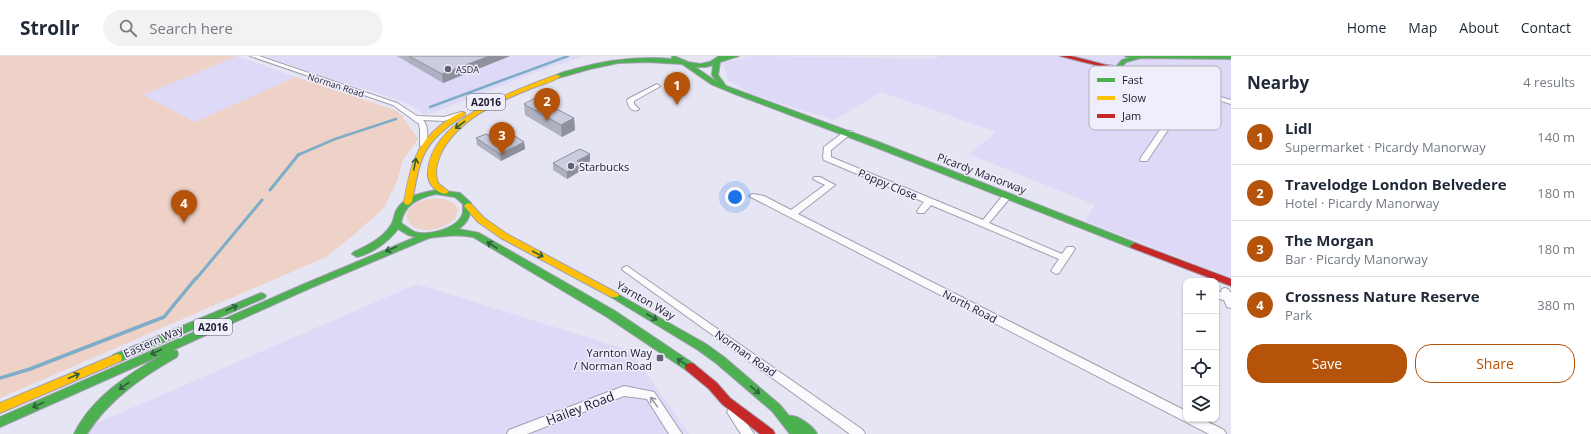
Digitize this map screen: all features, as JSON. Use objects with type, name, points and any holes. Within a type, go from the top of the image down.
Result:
[{"type":"main road","name":"A2016","points":[[408,202],[415,164],[423,144],[439,128],[497,96],[551,74],[586,62],[615,56]]},
{"type":"main road","name":"Picardy Manorway","points":[[673,56],[705,78],[723,87],[848,133],[1007,196],[1227,294]]},
{"type":"main road","points":[[684,63],[701,65],[736,56]]},
{"type":"main road","points":[[1063,56],[1107,66]]},
{"type":"main road","points":[[1128,56],[1231,57]]},
{"type":"main road","points":[[1120,66],[1124,61],[1143,56]]},
{"type":"main road","name":"A2016","points":[[445,192],[434,185],[430,178],[435,156],[442,144],[456,128],[491,106],[534,86],[606,62],[646,58],[684,63]]},
{"type":"main road","points":[[720,59],[713,70],[714,75],[723,87]]},
{"type":"main road","points":[[348,258],[385,240],[392,233],[397,224],[398,212],[408,202],[425,194],[445,192],[459,196],[468,206],[468,214],[464,221],[444,233]]},
{"type":"main road","name":"Yarnton Way","points":[[468,206],[481,220],[504,236],[629,303],[702,347],[720,360],[776,408],[798,434]]},
{"type":"main road","points":[[397,224],[410,234],[427,236],[460,232],[476,235],[611,314],[694,370],[713,386],[726,401],[769,434]]},
{"type":"main road","name":"Eastern Way","points":[[0,422],[305,287],[402,245],[427,236]]},
{"type":"main road","points":[[290,283],[312,274]]},
{"type":"main road","points":[[80,434],[85,424],[102,405],[120,388],[144,371],[180,349],[305,287]]},
{"type":"main road","name":"Eastern Way","points":[[0,408],[269,292]]},
{"type":"main road","points":[[776,408],[812,434]]},
{"type":"street","name":"Norman Road","points":[[253,56],[382,99],[414,116],[444,119],[462,114]]},
{"type":"street","points":[[636,109],[631,105],[630,100],[657,86]]},
{"type":"street","points":[[1221,99],[1231,102]]},
{"type":"street","points":[[414,116],[422,123],[424,130],[423,144]]},
{"type":"street","points":[[1144,159],[1164,130]]},
{"type":"street","name":"Poppy Close","points":[[848,133],[827,149],[827,158],[1064,258]]},
{"type":"street","name":"Poppy Close","points":[[840,172],[847,166]]},
{"type":"street","points":[[792,214],[831,185],[817,178]]},
{"type":"street","name":"North Road","points":[[753,196],[761,198],[1183,415]]},
{"type":"street","points":[[984,224],[1007,196]]},
{"type":"street","name":"Poppy Close","points":[[921,210],[930,201]]},
{"type":"street","points":[[1056,271],[1070,249]]},
{"type":"street","name":"Norman Road","points":[[630,271],[859,434]]},
{"type":"street","name":"Hailey Road","points":[[513,434],[624,391],[650,395],[676,434]]},
{"type":"street","points":[[726,401],[748,434]]},
{"type":"street","points":[[1197,422],[1220,434]]},
{"type":"shaded area","points":[[0,56],[237,56],[143,95],[195,122],[296,77],[395,110],[402,116],[418,139],[403,160],[397,181],[384,208],[326,257],[0,398]]},
{"type":"shaded area","points":[[237,56],[296,77],[195,122],[142,95]]},
{"type":"shaded area","points":[[265,56],[585,56],[536,72],[432,113],[423,114],[409,104],[375,92],[342,83]]},
{"type":"shaded area","points":[[750,56],[935,59],[939,56],[1231,56],[1231,277],[1085,221],[1095,205],[969,154],[997,132],[881,92],[834,120],[751,94],[728,80],[723,63]]},
{"type":"shaded area","points":[[435,198],[448,200],[456,206],[458,209],[455,219],[441,227],[428,230],[417,228],[410,223],[407,216],[409,209],[418,202]]},
{"type":"shaded area","points":[[417,284],[631,351],[689,434],[72,434]]},
{"type":"building","points":[[409,56],[489,56],[442,74]]},
{"type":"building","points":[[535,98],[574,118],[561,125],[524,104]]},
{"type":"building","points":[[500,131],[506,135],[510,133],[524,142],[500,154],[476,138],[486,134],[489,136]]},
{"type":"building","points":[[580,149],[590,154],[577,161],[582,163],[567,172],[553,163]]},
{"type":"waterway","points":[[430,107],[568,56]]},
{"type":"waterway","points":[[298,155],[335,139],[396,119]]},
{"type":"waterway","points":[[270,190],[298,155]]},
{"type":"waterway","points":[[196,279],[262,200]]},
{"type":"waterway","points":[[0,378],[30,369],[164,317],[196,278]]},
{"type":"traffic: fast","points":[[674,58],[686,63],[700,66],[712,64],[723,56]]},
{"type":"traffic: fast","points":[[721,59],[736,56]]},
{"type":"traffic: fast","points":[[1128,56],[1231,57]]},
{"type":"traffic: fast","points":[[1120,66],[1124,61],[1139,57]]},
{"type":"traffic: fast","points":[[558,76],[589,67],[633,60],[664,60],[681,62]]},
{"type":"traffic: fast","points":[[717,62],[715,75],[723,86]]},
{"type":"traffic: fast","points":[[687,64],[713,83],[737,93],[878,145],[1135,246]]},
{"type":"traffic: fast","points":[[436,192],[457,195],[467,203],[467,213],[459,225],[436,235],[420,236],[407,231],[397,224],[398,216],[405,205],[416,198],[436,192]]},
{"type":"traffic: fast","points":[[357,254],[379,242],[389,234],[397,224]]},
{"type":"traffic: fast","points":[[444,233],[460,232],[476,235],[611,314],[690,367]]},
{"type":"traffic: fast","points":[[0,422],[305,287],[427,236]]},
{"type":"traffic: fast","points":[[614,295],[702,347],[720,360],[776,408],[797,434]]},
{"type":"traffic: fast","points":[[117,358],[261,296]]},
{"type":"traffic: fast","points":[[80,434],[99,408],[109,398],[146,370],[173,354]]},
{"type":"traffic: fast","points":[[792,420],[811,434]]},
{"type":"traffic: slow","points":[[445,192],[434,184],[432,169],[434,160],[442,144],[454,130],[486,107],[558,76]]},
{"type":"traffic: slow","points":[[408,202],[414,171],[422,150],[436,132],[463,114]]},
{"type":"traffic: slow","points":[[468,206],[481,220],[504,236],[614,295]]},
{"type":"traffic: slow","points":[[0,408],[117,358]]},
{"type":"traffic: jam","points":[[1063,56],[1107,66]]},
{"type":"traffic: jam","points":[[1135,246],[1231,283]]},
{"type":"traffic: jam","points":[[690,367],[713,386],[726,401],[769,434]]},
{"type":"place","name":"ASDA","points":[[448,69]]},
{"type":"place","name":"Lidl","points":[[677,105]]},
{"type":"place","name":"Travelodge London Belvedere","points":[[547,121]]},
{"type":"place","name":"The Morgan","points":[[502,155]]},
{"type":"place","name":"Starbucks","points":[[571,166]]},
{"type":"place","name":"Crossness Nature Reserve","points":[[184,223]]},
{"type":"place","name":"Yarnton Way / Norman Road","points":[[660,358]]}]
